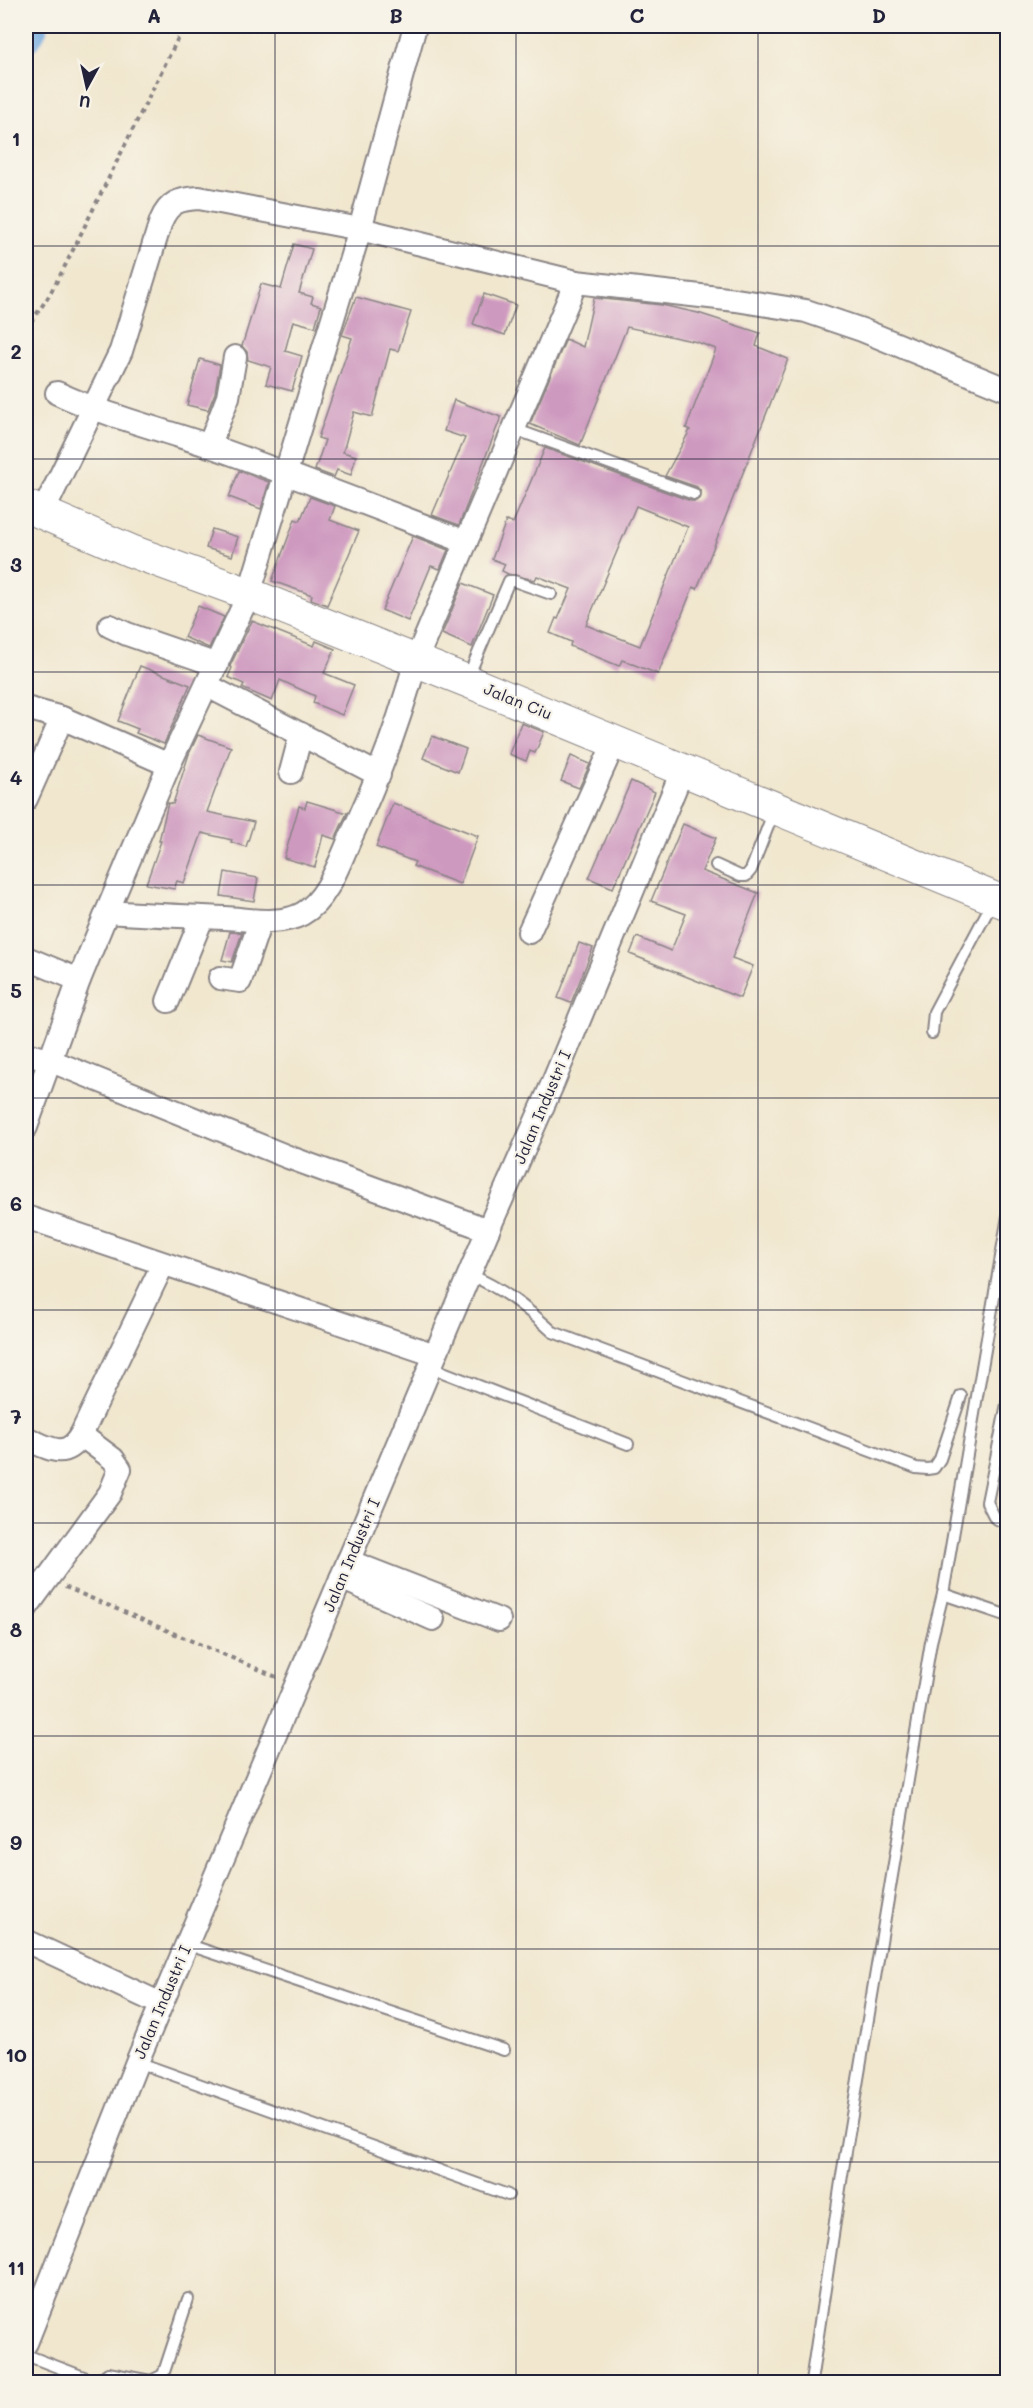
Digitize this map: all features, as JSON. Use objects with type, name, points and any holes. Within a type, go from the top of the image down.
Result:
[{"type":"street","points":[[26,1127],[79,980],[107,912],[169,765],[249,594],[360,229],[413,31]]},
{"type":"street","points":[[34,510],[94,410],[127,336],[166,207],[179,199],[199,198],[360,229],[576,282],[736,300],[806,311],[862,330],[1008,390]]},
{"type":"street","points":[[107,912],[260,922],[301,915],[316,903],[336,871],[379,775],[416,660],[576,282]]},
{"type":"street","points":[[209,446],[228,397],[236,357]]},
{"type":"street","points":[[57,393],[94,410],[287,473],[466,542]]},
{"type":"street","name":"Jalan Ciu","points":[[34,510],[131,551],[249,594],[416,660],[1001,901]]},
{"type":"street","points":[[110,626],[212,676],[301,734],[379,775]]},
{"type":"street","points":[[26,708],[62,718],[169,765]]},
{"type":"street","points":[[26,799],[62,718]]},
{"type":"street","points":[[291,772],[301,734]]},
{"type":"street","points":[[529,932],[615,741]]},
{"type":"street","name":"Jalan Industri I","points":[[26,2343],[186,1944],[488,1230],[552,1085],[683,769]]},
{"type":"street","points":[[168,1001],[202,918]]},
{"type":"street","points":[[220,978],[240,981],[260,922]]},
{"type":"street","points":[[26,958],[79,980]]},
{"type":"street","points":[[26,1054],[49,1060],[288,1157],[488,1230]]},
{"type":"street","points":[[26,1217],[433,1361]]},
{"type":"street","points":[[26,1438],[56,1451],[75,1446],[163,1264]]},
{"type":"street","points":[[26,1608],[110,1493],[120,1468],[113,1459],[81,1435]]},
{"type":"street","points":[[345,1570],[433,1619]]},
{"type":"street","points":[[345,1570],[499,1620]]},
{"type":"street","points":[[26,1941],[161,2004]]},
{"type":"lane","points":[[514,429],[694,494]]},
{"type":"lane","points":[[467,681],[509,581],[514,580],[551,594]]},
{"type":"lane","points":[[716,865],[740,876],[746,876],[752,870],[776,808]]},
{"type":"lane","points":[[932,1033],[934,1012],[1001,901]]},
{"type":"lane","points":[[811,2382],[856,2093],[931,1642],[943,1594],[1008,1215]]},
{"type":"lane","points":[[470,1275],[489,1282],[528,1309],[553,1332],[916,1468],[927,1470],[934,1468],[940,1459],[962,1396]]},
{"type":"lane","points":[[433,1361],[628,1444]]},
{"type":"lane","points":[[1008,1399],[987,1502],[995,1518],[1008,1524]]},
{"type":"lane","points":[[943,1594],[1008,1616]]},
{"type":"lane","points":[[186,1944],[504,2050]]},
{"type":"lane","points":[[137,2062],[508,2194]]},
{"type":"lane","points":[[26,2355],[97,2382],[108,2373],[151,2381],[163,2374],[188,2299]]},
{"type":"path","points":[[26,329],[47,299],[63,270],[184,26]]},
{"type":"path","points":[[46,1580],[296,1685]]},
{"type":"building","points":[[294,244],[312,249],[299,293],[313,297],[311,303],[321,306],[315,327],[293,321],[285,351],[302,356],[292,391],[266,384],[271,367],[248,360],[247,352],[242,346],[261,284],[281,289]]},
{"type":"building","points":[[484,294],[516,305],[505,335],[473,324]]},
{"type":"building","points":[[356,297],[411,312],[398,351],[390,349],[372,417],[354,412],[343,452],[356,456],[351,475],[337,470],[334,477],[315,470],[325,440],[318,438],[352,338],[342,335]]},
{"type":"building","points":[[594,298],[662,305],[698,313],[760,333],[756,346],[788,359],[697,589],[693,587],[658,674],[622,660],[619,666],[570,646],[571,642],[550,633],[571,589],[537,576],[535,580],[508,574],[502,571],[505,564],[492,559],[506,521],[513,523],[545,448],[691,501],[696,501],[701,497],[701,492],[697,487],[665,476],[690,430],[686,428],[716,349],[697,342],[627,327],[580,445],[530,424],[566,339],[583,347]],"holes":[[[636,506],[688,527],[640,646],[586,625]]]},
{"type":"building","points":[[200,359],[220,365],[215,393],[208,410],[187,405]]},
{"type":"building","points":[[454,400],[501,417],[459,525],[432,515],[465,438],[444,431]]},
{"type":"building","points":[[239,471],[269,482],[261,509],[229,497]]},
{"type":"building","points":[[310,497],[335,506],[330,520],[359,531],[327,605],[311,599],[312,595],[272,581],[295,519],[300,521]]},
{"type":"building","points":[[212,529],[238,537],[232,556],[206,548]]},
{"type":"building","points":[[413,536],[448,550],[440,569],[431,566],[408,621],[382,610]]},
{"type":"building","points":[[463,583],[493,595],[472,647],[442,634]]},
{"type":"building","points":[[198,606],[224,617],[209,648],[184,637]]},
{"type":"building","points":[[252,621],[314,646],[316,641],[335,649],[324,673],[354,685],[342,715],[313,703],[315,696],[280,680],[272,701],[242,688],[244,684],[228,677],[232,668],[230,666]]},
{"type":"building","points":[[140,666],[190,685],[164,744],[136,733],[138,729],[118,721]]},
{"type":"building","points":[[521,723],[544,732],[535,753],[530,751],[526,761],[509,754]]},
{"type":"building","points":[[198,735],[231,747],[207,812],[254,822],[246,847],[231,842],[232,840],[202,833],[184,883],[177,881],[174,889],[146,884],[161,841],[159,841],[168,803],[173,804],[189,754]]},
{"type":"building","points":[[432,736],[466,749],[458,772],[423,758]]},
{"type":"building","points":[[571,756],[590,764],[579,788],[561,781]]},
{"type":"building","points":[[631,781],[655,792],[613,888],[589,878]]},
{"type":"building","points":[[307,801],[347,813],[335,839],[323,835],[315,867],[284,858],[299,806],[305,808]]},
{"type":"building","points":[[393,803],[478,836],[460,884],[413,866],[415,862],[376,847]]},
{"type":"building","points":[[683,824],[716,838],[702,871],[758,893],[732,958],[753,966],[740,998],[630,954],[637,937],[671,951],[686,914],[651,901]]},
{"type":"building","points":[[225,872],[258,878],[254,901],[221,896]]},
{"type":"building","points":[[230,932],[242,933],[232,962],[222,960]]},
{"type":"building","points":[[579,943],[593,948],[571,1003],[558,998]]},
{"type":"waterway","points":[[26,35],[31,26]]}]
